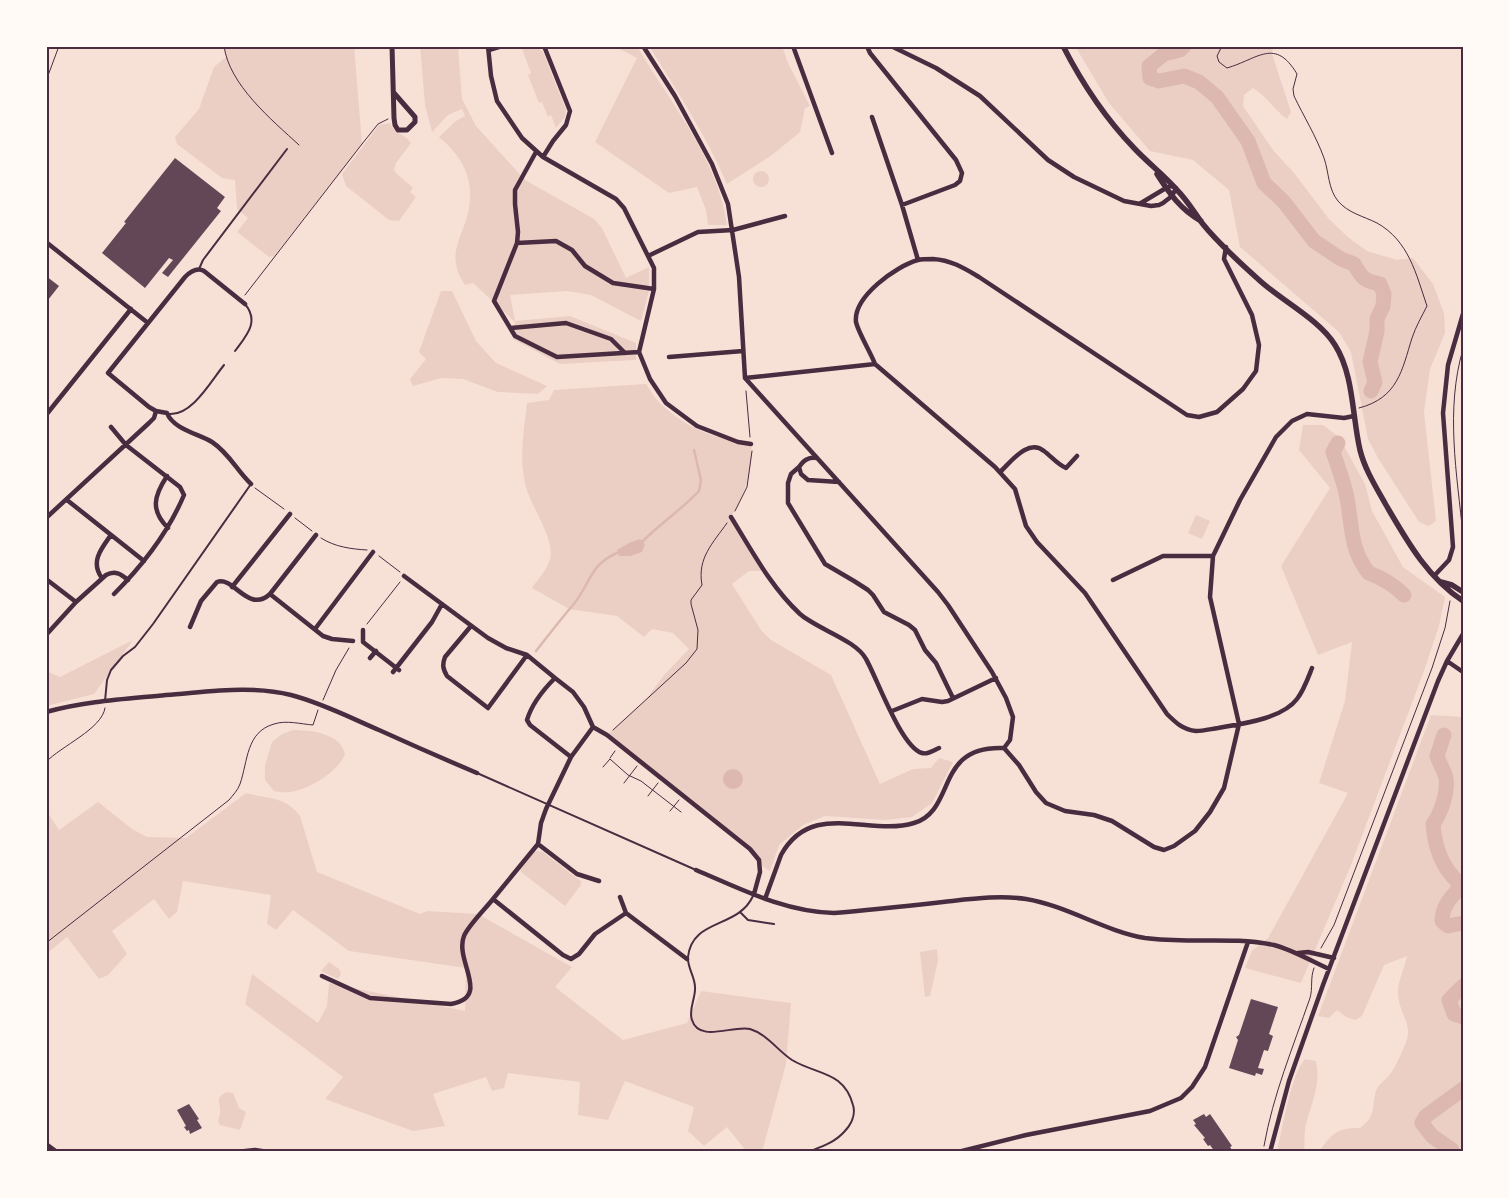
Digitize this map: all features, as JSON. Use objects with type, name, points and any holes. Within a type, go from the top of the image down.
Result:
[{"type":"main road","points":[[1063,46],[1084,83],[1103,111],[1126,140],[1154,169],[1176,188],[1202,223]]},
{"type":"main road","points":[[1154,169],[1172,196],[1189,214],[1202,223],[1268,288],[1329,336],[1340,354],[1346,371],[1361,452],[1369,475],[1404,538],[1418,558],[1448,590],[1463,600]]},
{"type":"main road","points":[[1440,582],[1452,585],[1463,592]]},
{"type":"street","points":[[392,46],[395,125],[398,130],[407,130],[415,122],[415,117],[394,93]]},
{"type":"street","points":[[502,46],[488,48],[494,90],[497,101],[522,138],[536,152],[616,199],[624,208],[654,268],[654,289],[639,352],[650,379],[666,403],[697,426],[738,442],[751,444]]},
{"type":"street","points":[[544,46],[570,111],[566,125],[553,140],[544,157]]},
{"type":"street","points":[[643,46],[674,96],[712,164],[728,204],[739,283],[745,378],[938,592],[996,678],[1013,717],[1010,740],[1004,748],[977,750],[963,759],[956,767],[932,809],[917,822],[903,826],[845,822],[808,828],[784,848],[765,899]]},
{"type":"street","points":[[794,46],[832,153]]},
{"type":"street","points":[[867,46],[870,53],[956,160],[962,173],[960,181],[955,185],[902,205]]},
{"type":"street","points":[[891,46],[936,68],[980,96],[1048,160],[1074,177],[1124,201],[1150,206],[1159,205],[1172,196],[1176,188],[1171,186],[1166,188],[1141,203]]},
{"type":"street","points":[[872,117],[902,205],[918,260]]},
{"type":"street","points":[[536,152],[515,190],[518,232],[516,243],[494,302],[515,336],[557,357],[639,352]]},
{"type":"street","points":[[648,256],[698,232],[733,230],[785,216]]},
{"type":"street","points":[[516,243],[556,240],[572,250],[585,266],[613,283],[654,289]]},
{"type":"street","points":[[46,242],[148,323]]},
{"type":"street","points":[[1226,247],[1224,259],[1252,315],[1259,345],[1256,371],[1243,389],[1217,412],[1199,418],[1187,415],[979,277],[953,262],[934,259],[918,260],[898,269],[875,286],[858,306],[856,322],[875,364],[1000,472],[1015,489],[1026,526],[1037,542],[1085,593],[1167,714],[1175,722],[1184,728],[1196,731],[1262,719],[1282,710],[1296,700],[1312,668]]},
{"type":"street","points":[[245,304],[204,271],[199,269],[190,273],[108,373],[156,411],[167,413],[172,420],[221,449],[238,466],[244,477],[251,484]]},
{"type":"street","points":[[46,415],[131,310]]},
{"type":"street","points":[[1434,576],[1449,560],[1453,547],[1443,413],[1448,365],[1463,314]]},
{"type":"street","points":[[510,328],[566,324],[611,339],[625,353]]},
{"type":"street","points":[[669,357],[743,351]]},
{"type":"street","points":[[745,378],[875,364]]},
{"type":"street","points":[[46,518],[149,423],[154,418],[156,411]]},
{"type":"street","points":[[1004,748],[1019,765],[1036,792],[1046,802],[1065,812],[1094,815],[1112,821],[1154,847],[1164,850],[1174,846],[1195,831],[1210,812],[1224,788],[1240,724],[1210,597],[1213,556],[1240,500],[1276,437],[1292,421],[1302,415],[1312,414],[1338,418],[1354,416]]},
{"type":"street","points":[[111,427],[126,445],[180,487],[184,495],[168,528],[144,561],[114,594]]},
{"type":"street","points":[[1000,472],[1024,450],[1032,446],[1043,450],[1066,468],[1077,456]]},
{"type":"street","points":[[817,458],[811,457],[803,461],[791,474],[788,483],[788,502],[825,564],[868,590],[884,612],[915,630],[925,650],[936,663],[953,698]]},
{"type":"street","points":[[799,467],[801,474],[808,480],[838,482]]},
{"type":"street","points":[[167,476],[158,490],[156,511],[159,518],[168,528]]},
{"type":"street","points":[[67,500],[144,561]]},
{"type":"street","points":[[232,587],[290,514]]},
{"type":"street","points":[[731,517],[774,584],[798,612],[809,622],[846,642],[865,656],[901,733],[918,751],[927,754],[940,748]]},
{"type":"street","points":[[190,627],[201,601],[220,580],[245,597],[252,599],[265,598],[316,534]]},
{"type":"street","points":[[102,578],[98,573],[96,560],[111,535]]},
{"type":"street","points":[[315,629],[373,552]]},
{"type":"street","points":[[1113,580],[1163,556],[1213,556]]},
{"type":"street","points":[[46,635],[76,602],[102,578],[111,572],[122,575],[128,580]]},
{"type":"street","points":[[404,576],[471,626],[506,648],[527,655],[573,692],[592,727],[607,735],[750,849],[758,860],[759,878],[754,894]]},
{"type":"street","points":[[46,579],[76,602]]},
{"type":"street","points":[[270,594],[323,636],[354,642]]},
{"type":"street","points":[[363,630],[364,642],[396,670],[434,623],[442,604]]},
{"type":"street","points":[[471,626],[445,658],[443,669],[447,676],[488,708],[527,655]]},
{"type":"street","points":[[1270,1152],[1285,1092],[1329,969],[1433,693],[1446,661],[1463,634]]},
{"type":"street","points":[[370,658],[376,651]]},
{"type":"street","points":[[1446,661],[1463,672]]},
{"type":"street","points":[[555,678],[541,693],[529,712],[527,720],[530,725],[571,757]]},
{"type":"street","points":[[892,711],[922,699],[942,702],[960,696],[996,678]]},
{"type":"street","points":[[46,712],[86,703],[220,691],[251,690],[281,693],[315,703],[342,714],[477,773]]},
{"type":"street","points":[[322,976],[370,998],[451,1004],[462,1002],[467,998],[472,986],[462,951],[464,935],[538,844],[541,823],[548,805],[571,757],[592,727]]},
{"type":"street","points":[[538,844],[577,874],[599,881]]},
{"type":"street","points":[[696,870],[765,899],[802,910],[834,913],[977,898],[1016,898],[1058,907],[1116,930],[1141,937],[1274,945],[1297,953],[1329,969]]},
{"type":"street","points":[[620,897],[626,912],[688,959]]},
{"type":"street","points":[[493,899],[563,955],[571,959],[579,954],[595,934],[626,912]]},
{"type":"street","points":[[958,1152],[1026,1135],[1150,1111],[1181,1098],[1192,1087],[1205,1067],[1248,942]]},
{"type":"street","points":[[1297,953],[1308,952],[1334,958]]},
{"type":"street","points":[[46,1144],[57,1152]]},
{"type":"street","points":[[236,1152],[255,1150],[268,1152]]},
{"type":"lane","points":[[199,269],[203,260],[288,149]]},
{"type":"lane","points":[[235,351],[252,327],[250,312],[245,304]]},
{"type":"lane","points":[[167,413],[178,414],[188,409],[224,365]]},
{"type":"lane","points":[[105,701],[107,680],[111,670],[135,646],[153,624],[251,484]]},
{"type":"lane","points":[[477,773],[696,870]]},
{"type":"lane","points":[[754,894],[748,905],[740,912],[730,919],[707,928],[698,934],[692,943],[688,959],[695,985],[691,1018],[694,1026],[700,1031],[709,1033],[738,1028],[750,1029],[762,1035],[792,1060],[832,1076],[843,1085],[851,1096],[854,1109],[852,1122],[847,1130],[836,1140],[808,1152]]},
{"type":"lane","points":[[740,912],[748,920],[774,924]]},
{"type":"path","points":[[46,82],[59,46]]},
{"type":"path","points":[[224,46],[226,57],[247,93],[299,145]]},
{"type":"path","points":[[1222,46],[1217,56],[1219,62],[1227,68],[1266,53],[1278,54],[1287,58],[1297,74],[1293,89],[1294,96],[1314,134],[1324,159],[1331,192],[1345,208],[1389,231],[1408,253],[1427,306],[1412,337],[1404,368],[1398,379],[1379,400],[1359,408]]},
{"type":"path","points":[[241,300],[378,124],[386,119],[394,118]]},
{"type":"path","points":[[1463,349],[1456,379],[1453,414],[1463,535]]},
{"type":"path","points":[[607,735],[686,663],[697,649],[698,630],[691,608],[691,600],[702,585],[701,567],[705,556],[731,517],[747,486],[752,455],[745,378]]},
{"type":"path","points":[[251,484],[316,534],[335,545],[370,550],[404,576]]},
{"type":"path","points":[[1322,946],[1334,925],[1432,668],[1445,628],[1447,608],[1451,598]]},
{"type":"path","points":[[46,762],[92,727],[102,717],[105,711],[105,701]]},
{"type":"path","points":[[46,943],[229,800],[239,786],[246,755],[258,734],[264,728],[275,723],[312,724],[315,718]]},
{"type":"path","points":[[603,767],[620,746]]},
{"type":"path","points":[[610,759],[629,776],[641,781],[681,812]]},
{"type":"path","points":[[624,783],[640,762]]},
{"type":"path","points":[[648,796],[661,779]]},
{"type":"path","points":[[670,811],[682,795]]},
{"type":"path","points":[[1264,1149],[1279,1084],[1311,995],[1313,970]]},
{"type":"shaded area","points":[[224,46],[354,46],[362,144],[274,256],[269,257],[237,232],[248,218],[237,209],[235,180],[222,178],[177,144],[175,137],[199,109],[214,67],[226,57]]},
{"type":"shaded area","points":[[420,46],[458,46],[462,99],[476,126],[525,180],[594,219],[602,228],[626,278],[649,267],[649,291],[641,321],[591,295],[567,291],[510,295],[515,321],[570,316],[636,343],[636,360],[560,364],[513,339],[515,322],[473,283],[465,285],[458,272],[455,256],[469,210],[470,187],[463,166],[457,156],[439,137],[456,121],[465,116],[462,109],[448,115],[432,132],[425,105]]},
{"type":"shaded area","points":[[521,46],[537,47],[543,52],[566,110],[565,117],[556,128],[551,115],[548,117],[542,102],[539,103],[528,75],[531,73]]},
{"type":"shaded area","points":[[614,46],[637,46],[678,110],[714,177],[722,200],[727,225],[708,225],[706,210],[697,187],[669,193],[595,142],[637,58]]},
{"type":"shaded area","points":[[649,46],[782,46],[788,63],[810,106],[805,108],[800,132],[772,155],[727,184],[700,131]]},
{"type":"shaded area","points":[[1075,46],[1273,46],[1272,54],[1291,112],[1287,119],[1253,88],[1244,95],[1243,106],[1273,150],[1294,173],[1329,219],[1349,238],[1367,251],[1397,260],[1413,258],[1433,284],[1444,313],[1445,333],[1430,369],[1424,412],[1436,521],[1429,526],[1419,522],[1368,439],[1351,352],[1339,332],[1240,247],[1229,190],[1193,160],[1150,151],[1109,103]]},
{"type":"shaded area","points":[[390,123],[395,130],[411,143],[396,163],[394,170],[413,188],[410,192],[416,197],[399,221],[389,220],[346,186],[342,174],[379,125]]},
{"type":"shaded area","points":[[758,171],[764,171],[769,176],[767,185],[758,187],[753,182],[753,176]]},
{"type":"shaded area","points":[[441,291],[452,291],[476,341],[496,363],[547,386],[538,394],[498,392],[463,379],[441,378],[413,386],[410,379],[426,359],[419,352]]},
{"type":"shaded area","points":[[646,384],[660,404],[684,422],[715,436],[751,444],[751,463],[747,482],[731,517],[765,571],[749,571],[732,584],[761,630],[771,640],[831,675],[880,784],[913,769],[931,768],[939,758],[953,762],[932,803],[912,817],[885,820],[825,816],[803,825],[779,845],[770,871],[762,866],[750,849],[607,735],[645,701],[664,675],[689,649],[673,633],[652,629],[644,637],[617,616],[569,609],[532,588],[547,567],[551,551],[546,532],[527,492],[523,473],[522,453],[527,403],[549,400],[554,390]]},
{"type":"shaded area","points":[[1303,425],[1323,425],[1339,437],[1365,484],[1372,511],[1403,567],[1445,597],[1439,626],[1424,671],[1351,865],[1301,983],[1245,968],[1252,951],[1268,938],[1348,793],[1319,783],[1345,701],[1352,642],[1318,655],[1281,566],[1330,488],[1299,450]]},
{"type":"shaded area","points":[[1196,515],[1210,521],[1202,539],[1188,533]]},
{"type":"shaded area","points":[[640,539],[645,544],[642,552],[630,556],[619,556],[617,550]]},
{"type":"shaded area","points":[[133,640],[94,694],[46,706],[46,671],[60,677]]},
{"type":"shaded area","points":[[1431,715],[1463,717],[1463,1152],[1319,1152],[1331,1136],[1341,1130],[1360,1128],[1369,1119],[1377,1088],[1393,1070],[1407,1037],[1408,1030],[1400,1005],[1398,989],[1407,956],[1384,965],[1362,1016],[1355,1020],[1346,1017],[1337,1010],[1329,1018],[1318,1016]]},
{"type":"shaded area","points":[[293,730],[316,732],[332,737],[343,748],[345,755],[329,774],[314,784],[290,792],[274,791],[265,780],[265,765],[272,742],[282,734]]},
{"type":"shaded area","points":[[729,769],[737,769],[743,775],[743,783],[737,789],[729,789],[723,783],[723,775]]},
{"type":"shaded area","points":[[246,793],[276,799],[295,810],[300,816],[317,872],[420,914],[427,911],[478,914],[572,967],[555,987],[623,1040],[687,1023],[701,991],[791,1003],[786,1064],[762,1152],[747,1152],[727,1127],[704,1146],[688,1131],[694,1107],[625,1081],[608,1120],[578,1115],[580,1082],[508,1073],[504,1088],[492,1091],[486,1077],[433,1094],[445,1126],[413,1131],[325,1099],[343,1077],[245,1004],[252,974],[318,1023],[327,1006],[329,983],[465,1011],[466,968],[349,951],[293,910],[276,930],[267,924],[271,895],[183,881],[177,912],[169,919],[154,899],[112,931],[127,954],[108,975],[99,979],[67,937],[46,954],[46,810],[59,830],[98,802],[132,829],[147,837],[186,838]]},
{"type":"shaded area","points":[[537,851],[543,852],[582,882],[565,906],[521,872],[520,869],[532,853]]},
{"type":"shaded area","points":[[937,949],[938,961],[930,996],[925,997],[920,952]]},
{"type":"shaded area","points":[[329,962],[339,969],[341,974],[338,979],[321,971]]},
{"type":"shaded area","points":[[1305,1059],[1316,1061],[1317,1077],[1315,1093],[1305,1127],[1304,1152],[1277,1152],[1291,1089],[1300,1066]]},
{"type":"shaded area","points":[[226,1092],[233,1093],[239,1108],[246,1112],[240,1130],[220,1125],[218,1121],[220,1113],[219,1099]]},
{"type":"building","points":[[175,158],[225,197],[217,208],[221,211],[168,277],[162,273],[173,260],[169,258],[145,288],[102,253]]},
{"type":"building","points":[[46,276],[59,286],[48,300],[46,298]]},
{"type":"building","points":[[1251,999],[1278,1007],[1269,1034],[1273,1036],[1268,1051],[1264,1050],[1258,1068],[1264,1069],[1262,1075],[1256,1073],[1255,1076],[1229,1068],[1238,1040],[1236,1037],[1239,1035]]},
{"type":"building","points":[[189,1104],[199,1119],[197,1120],[202,1128],[190,1134],[189,1130],[187,1131],[184,1127],[186,1126],[177,1110]]},
{"type":"building","points":[[1204,1114],[1206,1117],[1210,1114],[1232,1146],[1230,1147],[1232,1150],[1215,1152],[1210,1145],[1208,1146],[1203,1139],[1205,1138],[1194,1125],[1196,1124],[1193,1120]]},
{"type":"waterway","points":[[1184,46],[1180,50],[1164,54],[1149,66],[1150,78],[1159,81],[1184,76],[1199,82],[1217,97],[1248,141],[1264,183],[1284,202],[1314,241],[1341,259],[1354,264],[1362,276],[1370,282],[1380,284],[1384,294],[1383,306],[1377,319],[1377,331],[1370,362],[1375,382],[1371,391]]},
{"type":"waterway","points":[[1338,443],[1333,452],[1346,492],[1358,556],[1369,573],[1388,582],[1404,595]]},
{"type":"waterway","points":[[643,541],[699,491],[701,480],[694,450]]},
{"type":"waterway","points":[[536,651],[579,598],[595,569],[617,553]]},
{"type":"waterway","points":[[1444,735],[1437,756],[1446,778],[1446,790],[1441,809],[1433,824],[1435,841],[1440,856],[1447,869],[1458,882],[1458,890],[1447,904],[1443,912],[1442,921],[1448,926],[1463,923]]},
{"type":"waterway","points":[[1463,986],[1449,1000],[1454,1014],[1463,1017]]},
{"type":"waterway","points":[[1452,1152],[1452,1150],[1432,1136],[1422,1123],[1426,1116],[1463,1089]]}]
